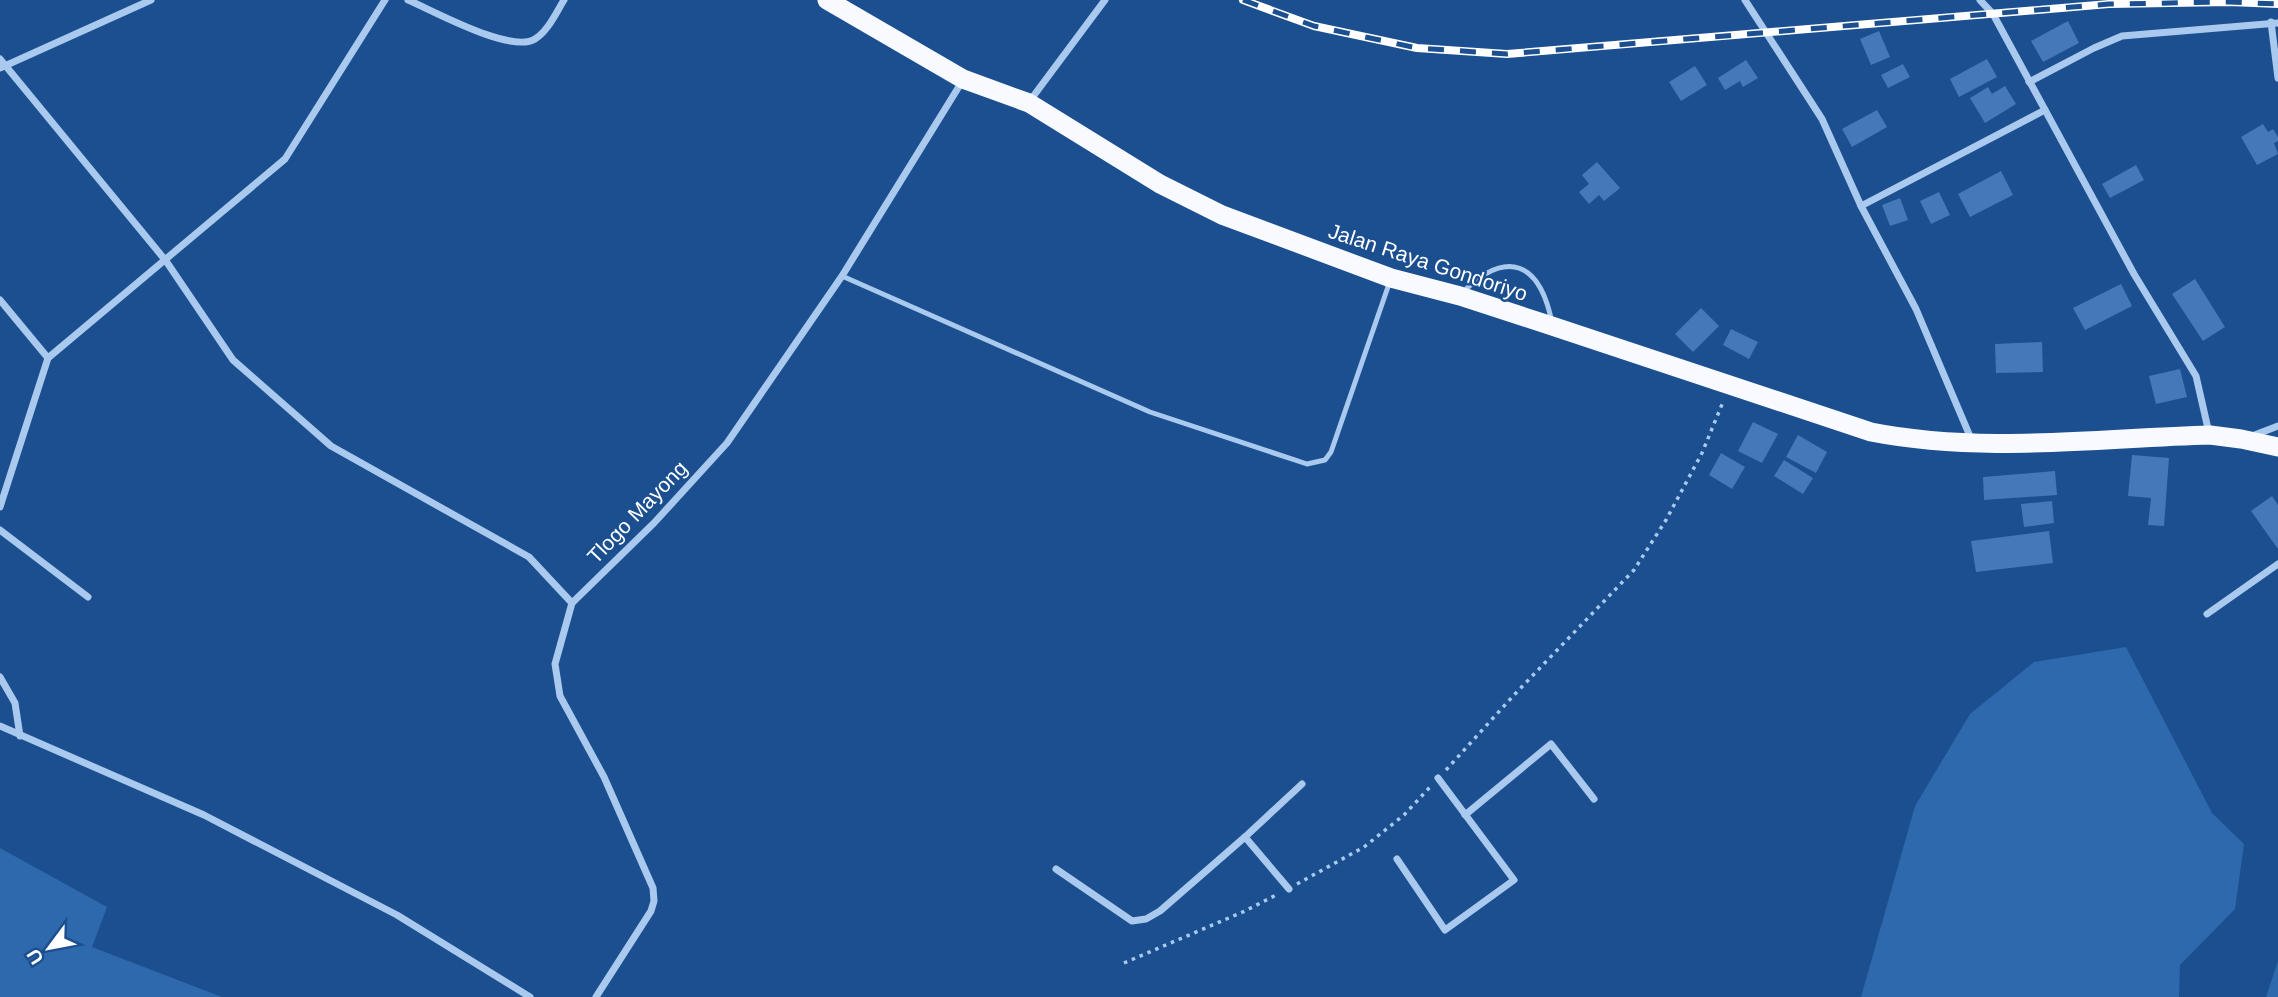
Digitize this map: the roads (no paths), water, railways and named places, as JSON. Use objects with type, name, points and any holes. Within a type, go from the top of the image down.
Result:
[{"type":"highway","name":"Jalan Raya Gondoriyo","points":[[827,0],[963,79],[1029,103],[1160,184],[1222,215],[1391,278],[1460,296],[1871,432],[1913,440],[1974,444],[2210,435],[2278,447]]},
{"type":"street","points":[[151,0],[1,64],[166,261],[233,360],[331,446],[529,557],[572,603],[555,664],[560,695],[604,777],[653,888],[654,901],[636,936],[596,997]]},
{"type":"street","points":[[0,507],[48,358],[285,159],[385,0]]},
{"type":"street","points":[[408,0],[501,41],[523,43],[536,38],[544,31],[564,0]]},
{"type":"street","points":[[1029,103],[1105,0]]},
{"type":"street","points":[[1745,0],[1822,119],[1861,206],[1916,309],[1974,444]]},
{"type":"street","points":[[1980,0],[1993,15],[2134,274],[2196,376],[2210,435]]},
{"type":"street","points":[[2029,82],[2122,36],[2275,23],[2278,78]]},
{"type":"street","name":"Tlogo Mayong","points":[[572,603],[654,523],[727,443],[842,276],[963,79]]},
{"type":"street","points":[[1861,206],[2045,110]]},
{"type":"street","points":[[0,300],[48,358]]},
{"type":"street","points":[[2241,439],[2278,425]]},
{"type":"street","points":[[0,530],[88,597]]},
{"type":"street","points":[[2207,614],[2278,564]]},
{"type":"street","points":[[0,677],[15,703],[20,736]]},
{"type":"street","points":[[0,726],[216,821],[397,915],[530,997]]},
{"type":"street","points":[[1465,815],[1550,744],[1594,799]]},
{"type":"street","points":[[1397,859],[1445,930],[1514,880],[1438,778]]},
{"type":"street","points":[[1056,869],[1132,921],[1146,919],[1160,911],[1302,784]]},
{"type":"street","points":[[1245,837],[1289,889]]},
{"type":"lane","points":[[1460,296],[1483,274],[1515,266],[1523,268],[1533,275],[1543,290],[1548,301],[1552,326]]},
{"type":"lane","points":[[842,276],[1150,412],[1307,464],[1325,460],[1331,452],[1391,278]]},
{"type":"railway","points":[[1243,0],[1314,26],[1417,48],[1507,54],[2109,4],[2278,4]]}]
